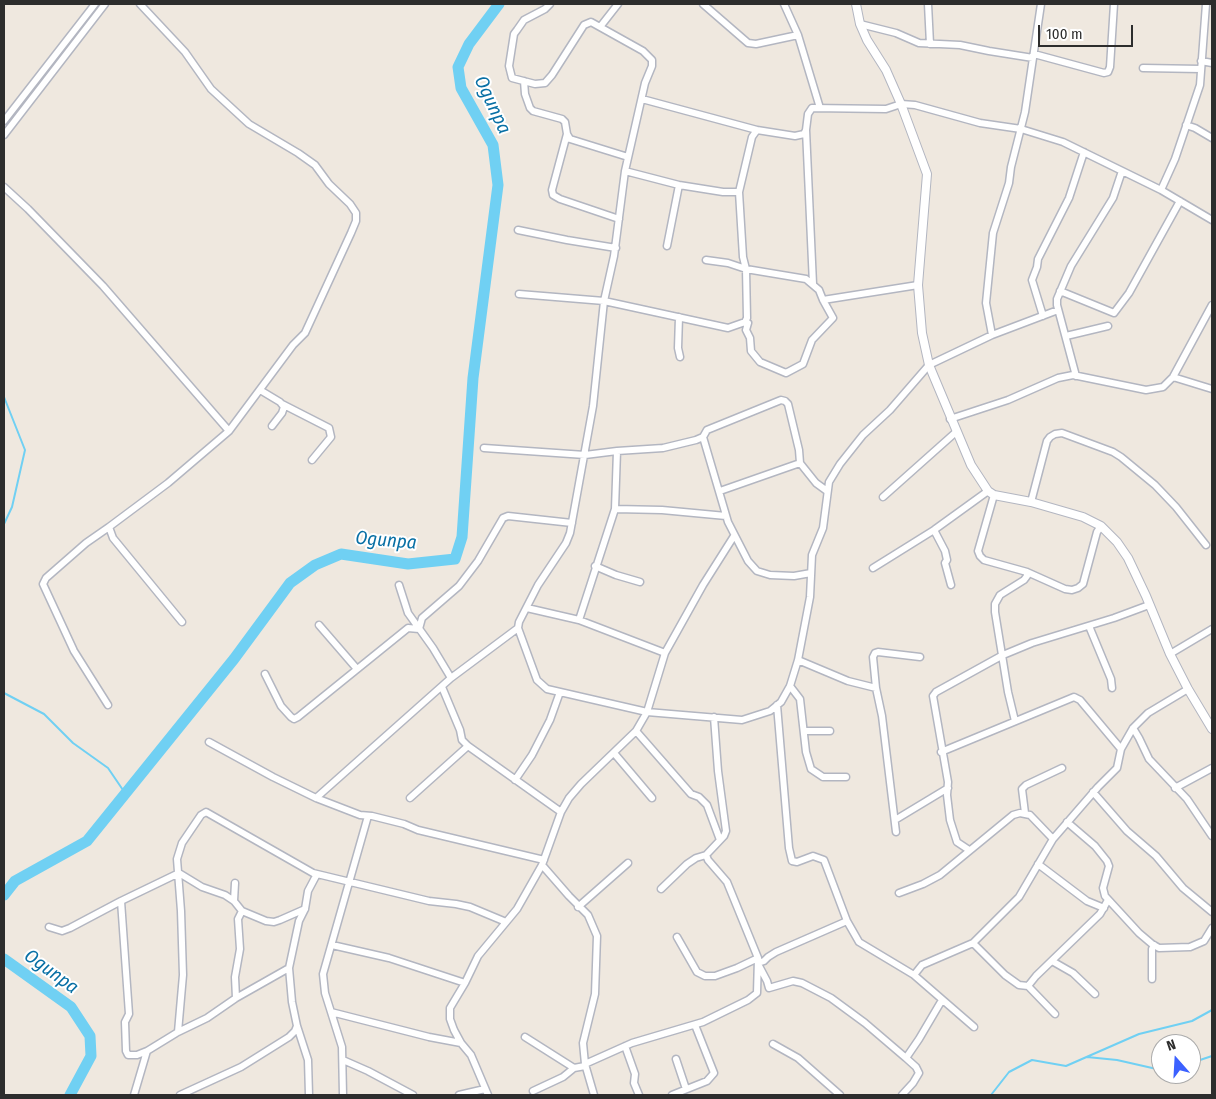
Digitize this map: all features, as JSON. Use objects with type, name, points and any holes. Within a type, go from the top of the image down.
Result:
[{"type":"street","points":[[4,121],[95,4]]},
{"type":"street","points":[[4,135],[105,4]]},
{"type":"street","points":[[108,705],[74,651],[43,584],[46,578],[86,543],[168,483],[229,431],[293,345],[305,333],[356,221],[356,213],[350,204],[328,184],[315,166],[249,124],[211,89],[185,52],[140,4]]},
{"type":"street","points":[[550,4],[545,9],[524,20],[514,34],[509,66],[512,78],[535,84],[545,83],[584,25],[591,22],[643,51],[652,60],[652,66],[645,83],[624,171],[616,248],[604,301],[593,406],[572,523],[566,542],[538,584],[527,608],[520,617],[518,628],[536,680],[547,689],[647,712],[742,720],[770,711],[781,702],[790,686],[798,660],[810,598],[812,555],[823,528],[829,482],[840,464],[863,434],[890,410],[928,365],[992,335],[1058,310]]},
{"type":"street","points":[[600,27],[618,4]]},
{"type":"street","points":[[703,4],[748,44],[798,35]]},
{"type":"street","points":[[784,4],[798,35],[820,108]]},
{"type":"street","points":[[856,4],[860,24],[867,40],[886,70],[927,174],[918,286],[921,326],[928,365],[971,465],[991,493],[1073,513],[1101,526],[1117,542],[1128,558],[1170,654],[1212,729]]},
{"type":"street","points":[[928,4],[930,44]]},
{"type":"street","points":[[992,335],[986,303],[993,233],[1009,182],[1011,167],[1026,112],[1041,4]]},
{"type":"street","points":[[860,24],[896,33],[919,43],[960,45],[989,52],[1034,56],[1108,72],[1110,67],[1114,4]]},
{"type":"street","points":[[1161,190],[1175,159],[1200,85],[1206,4]]},
{"type":"street","points":[[1201,61],[1212,63]]},
{"type":"street","points":[[1143,68],[1201,69]]},
{"type":"street","points":[[524,81],[524,94],[530,108],[533,111],[562,119],[565,122],[566,134],[552,190],[553,195],[619,219]]},
{"type":"street","points":[[642,99],[757,130],[795,136],[800,136],[806,130]]},
{"type":"street","points":[[813,284],[806,130],[809,111],[812,108],[886,109],[901,104],[915,105],[980,123],[1021,129],[1063,142],[1084,152],[1161,190],[1212,220]]},
{"type":"street","points":[[1186,125],[1212,138]]},
{"type":"street","points":[[745,322],[747,318],[746,269],[743,257],[739,192],[752,138],[757,130]]},
{"type":"street","points":[[566,134],[570,139],[628,157]]},
{"type":"street","points":[[1043,316],[1032,280],[1037,268],[1038,259],[1069,198],[1084,152]]},
{"type":"street","points":[[624,171],[679,185],[723,192],[739,192]]},
{"type":"street","points":[[1076,376],[1058,310],[1057,299],[1071,266],[1112,198],[1122,171]]},
{"type":"street","points":[[667,246],[679,185]]},
{"type":"street","points":[[4,186],[103,286],[229,431]]},
{"type":"street","points":[[1060,291],[1114,313],[1129,294],[1180,201]]},
{"type":"street","points":[[518,230],[616,248]]},
{"type":"street","points":[[706,260],[806,280],[819,290],[834,318],[812,340],[803,364],[786,373],[760,362],[751,351],[750,338],[746,330],[748,323],[745,322]]},
{"type":"street","points":[[823,300],[918,286]]},
{"type":"street","points":[[519,294],[604,301],[728,328],[745,322]]},
{"type":"street","points":[[950,419],[1008,400],[1058,378],[1076,376],[1146,390],[1162,387],[1173,377],[1212,305]]},
{"type":"street","points":[[679,317],[678,348],[680,357]]},
{"type":"street","points":[[1066,336],[1108,326]]},
{"type":"street","points":[[1173,377],[1212,388]]},
{"type":"street","points":[[260,390],[282,404],[330,428],[331,437],[312,460]]},
{"type":"street","points":[[484,448],[585,455],[664,448],[696,440],[703,437],[707,430],[781,400],[786,401],[788,404],[799,450],[800,463],[816,483],[827,491]]},
{"type":"street","points":[[272,426],[284,410],[282,404]]},
{"type":"street","points":[[883,497],[956,432]]},
{"type":"street","points":[[1031,502],[1047,441],[1050,436],[1062,433],[1122,457],[1155,485],[1176,507],[1206,545]]},
{"type":"street","points":[[703,437],[726,516],[734,536],[748,561],[757,571],[770,575],[811,574]]},
{"type":"street","points":[[579,620],[615,509],[617,451]]},
{"type":"street","points":[[720,491],[800,463]]},
{"type":"street","points":[[873,568],[991,493]]},
{"type":"street","points":[[991,493],[978,551],[984,560],[1027,572],[1065,589],[1072,590],[1083,584],[1097,532],[1101,526]]},
{"type":"street","points":[[615,509],[662,510],[726,516]]},
{"type":"street","points":[[420,629],[422,618],[459,586],[478,561],[503,518],[508,516],[572,523]]},
{"type":"street","points":[[109,527],[113,538],[182,622]]},
{"type":"street","points":[[934,530],[945,552],[947,560],[945,563],[951,585]]},
{"type":"street","points":[[459,1095],[486,1092],[471,1054],[461,1043],[450,1020],[450,1008],[478,956],[517,909],[543,862],[562,812],[580,784],[636,731],[647,712],[665,653],[734,536]]},
{"type":"street","points":[[595,566],[640,582]]},
{"type":"street","points":[[1015,721],[1008,692],[995,604],[1000,595],[1024,580],[1027,572]]},
{"type":"street","points":[[399,585],[408,613],[451,678]]},
{"type":"street","points":[[968,850],[961,847],[954,836],[950,820],[948,788],[933,696],[936,692],[1003,655],[1032,643],[1150,605]]},
{"type":"street","points":[[527,608],[579,620],[665,653]]},
{"type":"street","points":[[319,624],[357,669]]},
{"type":"street","points":[[1089,626],[1111,679],[1112,688]]},
{"type":"street","points":[[265,674],[281,706],[294,719],[408,628],[420,629]]},
{"type":"street","points":[[316,798],[451,678],[518,628]]},
{"type":"street","points":[[1170,654],[1212,629]]},
{"type":"street","points":[[896,832],[873,657],[878,652],[920,657]]},
{"type":"street","points":[[798,660],[848,681],[876,688]]},
{"type":"street","points":[[790,686],[800,700],[808,764],[811,769],[823,777],[846,777]]},
{"type":"street","points":[[442,687],[460,730],[462,740],[562,812]]},
{"type":"street","points":[[914,975],[922,965],[973,943],[1019,897],[1053,839],[1093,792],[1117,768],[1121,748],[1133,728],[1148,713],[1188,688]]},
{"type":"street","points":[[515,780],[532,755],[550,720],[560,692]]},
{"type":"street","points":[[941,752],[1074,697],[1078,698],[1121,748]]},
{"type":"street","points":[[777,705],[789,848],[792,861],[797,862],[814,856],[824,860],[847,921],[859,942],[914,975],[974,1027]]},
{"type":"street","points":[[660,889],[686,864],[706,855],[724,836],[726,826],[718,772],[714,717]]},
{"type":"street","points":[[1133,728],[1149,759],[1187,799],[1212,836]]},
{"type":"street","points":[[636,731],[691,794],[699,796],[707,805],[720,840]]},
{"type":"street","points":[[804,731],[830,731]]},
{"type":"street","points":[[209,742],[316,798],[360,815],[404,824],[418,830],[543,862],[578,907],[588,915],[596,936],[595,994],[583,1043],[585,1065],[594,1095]]},
{"type":"street","points":[[410,798],[468,746]]},
{"type":"street","points":[[614,753],[652,798]]},
{"type":"street","points":[[1025,813],[1022,789],[1026,785],[1062,768]]},
{"type":"street","points":[[1175,788],[1212,768]]},
{"type":"street","points":[[895,820],[948,788]]},
{"type":"street","points":[[1093,792],[1127,831],[1156,856],[1183,888],[1212,912]]},
{"type":"street","points":[[178,1032],[184,975],[177,859],[182,843],[201,815],[208,812],[317,874],[429,900],[470,907],[506,922]]},
{"type":"street","points":[[899,893],[924,884],[940,875],[968,850],[983,841],[1013,816],[1025,813],[1030,815],[1053,839]]},
{"type":"street","points":[[343,1095],[342,1047],[325,993],[324,974],[368,816]]},
{"type":"street","points":[[1067,822],[1096,846],[1107,860],[1109,866],[1103,888],[1105,896],[1139,933],[1159,948],[1190,947],[1204,940],[1212,928]]},
{"type":"street","points":[[706,855],[727,882],[769,988]]},
{"type":"street","points":[[578,907],[628,863]]},
{"type":"street","points":[[1038,864],[1087,901],[1104,908]]},
{"type":"street","points":[[49,927],[62,931],[70,928],[179,873]]},
{"type":"street","points":[[179,873],[202,887],[225,895],[242,910],[257,918],[274,922],[305,909]]},
{"type":"street","points":[[308,1095],[308,1060],[297,1026],[292,1002],[289,968],[299,921],[305,909],[308,891],[317,874]]},
{"type":"street","points":[[234,901],[235,883]]},
{"type":"street","points":[[1028,986],[1104,908],[1108,900]]},
{"type":"street","points":[[121,901],[129,1014],[125,1022],[126,1051],[128,1055],[136,1056],[147,1051],[178,1032],[207,1018],[236,998],[289,968]]},
{"type":"street","points":[[236,998],[235,977],[240,948],[238,919],[242,910]]},
{"type":"street","points":[[677,937],[697,972],[704,976],[715,976],[758,961],[764,961],[768,956],[776,952],[847,921]]},
{"type":"street","points":[[973,943],[1005,975],[1019,985],[1028,986],[1055,1014]]},
{"type":"street","points":[[1152,979],[1152,949],[1154,944]]},
{"type":"street","points":[[332,945],[389,958],[465,983]]},
{"type":"street","points":[[756,993],[758,961]]},
{"type":"street","points":[[1052,961],[1073,973],[1095,994]]},
{"type":"street","points":[[533,1092],[564,1077],[574,1068],[585,1065],[625,1046],[695,1025],[748,1000],[756,993],[793,981],[802,983],[831,998],[916,1067],[918,1073],[913,1083],[902,1095]]},
{"type":"street","points":[[906,1058],[942,1000]]},
{"type":"street","points":[[331,1012],[461,1043]]},
{"type":"street","points":[[672,1095],[707,1081],[714,1073],[695,1025]]},
{"type":"street","points":[[180,1095],[241,1067],[289,1037],[297,1026]]},
{"type":"street","points":[[525,1037],[574,1068]]},
{"type":"street","points":[[773,1044],[798,1058],[840,1095]]},
{"type":"street","points":[[625,1046],[635,1074],[634,1083],[639,1095]]},
{"type":"street","points":[[134,1095],[147,1051]]},
{"type":"street","points":[[676,1059],[686,1089]]},
{"type":"street","points":[[343,1060],[413,1095]]},
{"type":"waterway","name":"Ogunpa","points":[[4,895],[15,881],[87,841],[234,659],[290,583],[315,565],[341,554],[408,564],[455,559],[462,537],[473,378],[498,185],[493,145],[461,88],[458,67],[469,44],[499,4]]},
{"type":"waterway","points":[[4,397],[25,450],[12,507],[4,524]]},
{"type":"waterway","points":[[4,693],[44,714],[73,743],[108,768],[125,793]]},
{"type":"waterway","name":"Ogunpa","points":[[4,959],[71,1007],[90,1036],[91,1056],[70,1095]]},
{"type":"waterway","points":[[991,1095],[1009,1072],[1032,1060],[1066,1066],[1139,1034],[1192,1021],[1212,1010]]},
{"type":"waterway","points":[[1201,1060],[1212,1056]]},
{"type":"waterway","points":[[1087,1057],[1117,1060],[1151,1068]]}]
